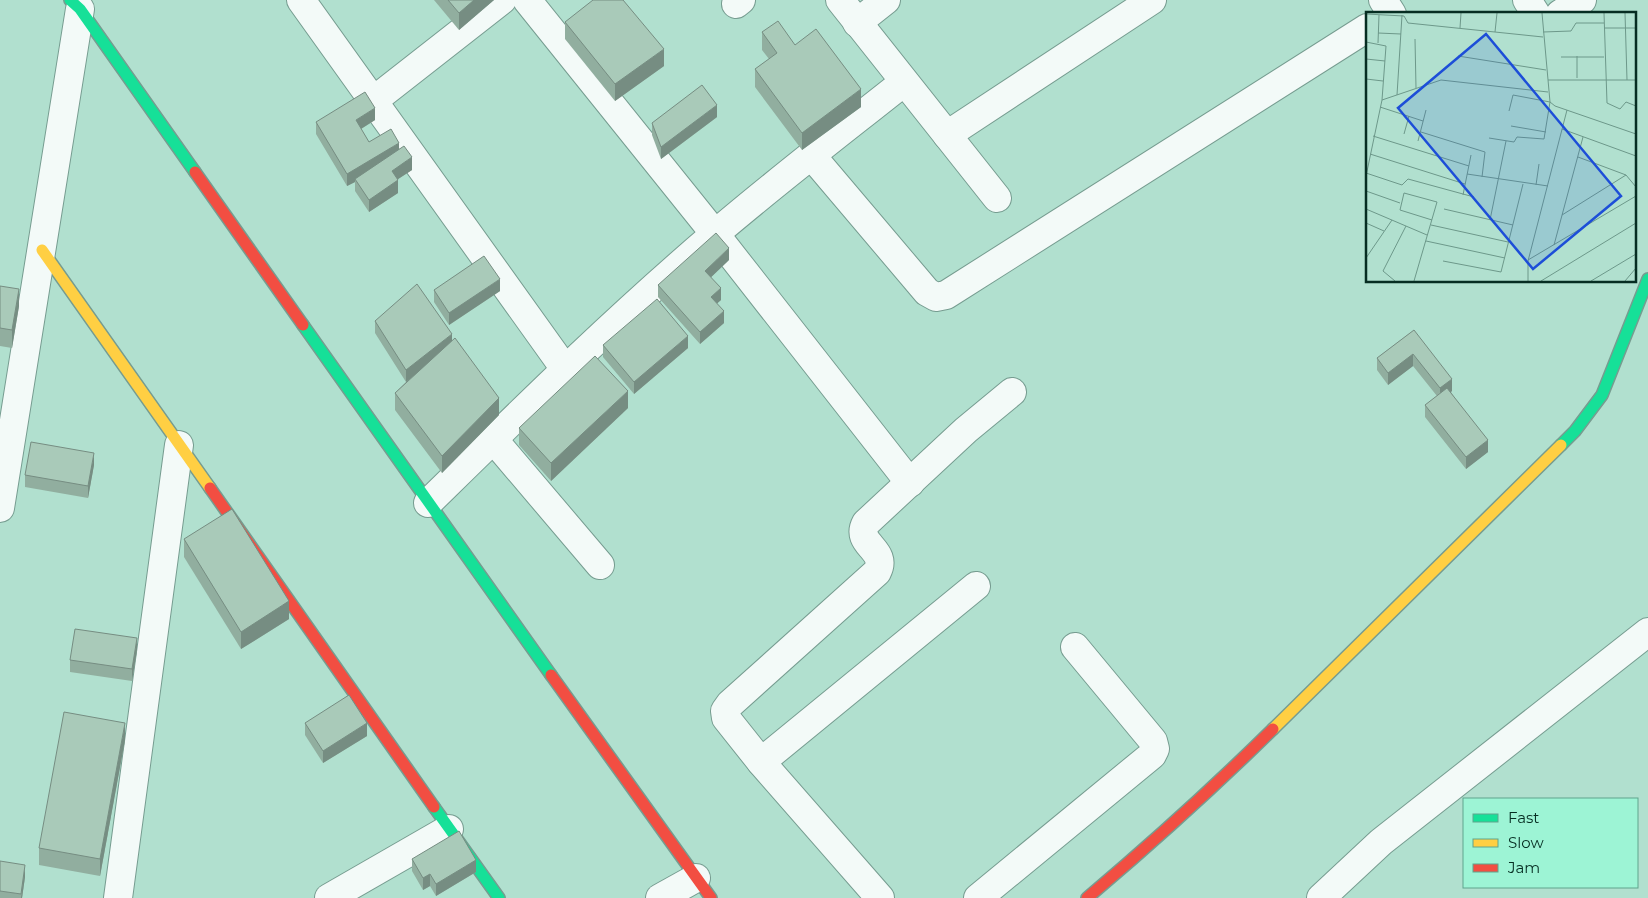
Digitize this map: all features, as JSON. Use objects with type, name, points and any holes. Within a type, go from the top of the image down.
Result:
[{"type":"street","points":[[301,0],[565,369]]},
{"type":"street","points":[[373,101],[502,0]]},
{"type":"street","points":[[527,0],[715,234],[910,483]]},
{"type":"street","points":[[840,0],[997,198]]},
{"type":"street","points":[[857,23],[886,0]]},
{"type":"street","points":[[947,135],[1152,0]]},
{"type":"street","points":[[1527,0],[1535,12]]},
{"type":"street","points":[[1563,12],[1582,0]]},
{"type":"street","points":[[0,508],[42,250],[75,4]]},
{"type":"street","points":[[75,4],[703,888],[660,898]]},
{"type":"street","points":[[811,155],[927,292],[936,298],[946,295],[1366,29]]},
{"type":"street","points":[[428,503],[565,369],[715,234],[904,82]]},
{"type":"street","points":[[42,250],[498,898]]},
{"type":"street","points":[[1087,898],[1149,846],[1228,774],[1575,431],[1602,395],[1648,279]]},
{"type":"street","points":[[880,898],[761,762],[726,718],[725,711],[730,704],[877,572],[881,565],[880,558],[863,537],[863,530],[866,524],[966,430],[1012,392]]},
{"type":"street","points":[[494,439],[600,565]]},
{"type":"street","points":[[118,898],[179,445]]},
{"type":"street","points":[[761,762],[976,586]]},
{"type":"street","points":[[1321,898],[1381,842],[1648,632]]},
{"type":"street","points":[[978,898],[1152,755],[1155,749],[1153,741],[1075,647]]},
{"type":"street","points":[[330,898],[449,828]]},
{"type":"building","points":[[448,0],[474,0],[459,13]]},
{"type":"building","points":[[593,0],[623,0],[664,49],[615,84],[565,22]]},
{"type":"building","points":[[778,21],[795,45],[816,29],[861,89],[802,133],[755,69],[777,53],[762,32]]},
{"type":"building","points":[[702,85],[717,105],[661,147],[652,123]]},
{"type":"building","points":[[365,92],[375,108],[356,120],[369,142],[391,129],[399,143],[347,174],[316,122]]},
{"type":"building","points":[[404,146],[412,157],[392,171],[398,180],[369,200],[355,179]]},
{"type":"building","points":[[716,233],[729,248],[705,271],[721,288],[711,297],[724,311],[700,332],[658,285]]},
{"type":"building","points":[[484,256],[500,279],[449,313],[434,290]]},
{"type":"building","points":[[417,284],[452,334],[406,370],[375,321]]},
{"type":"building","points":[[0,286],[19,289],[12,330],[0,328]]},
{"type":"building","points":[[657,299],[688,336],[634,382],[603,345]]},
{"type":"building","points":[[1414,330],[1452,379],[1440,388],[1413,354],[1388,373],[1377,358]]},
{"type":"building","points":[[455,338],[499,398],[442,456],[395,393]]},
{"type":"building","points":[[595,356],[628,391],[551,463],[519,428]]},
{"type":"building","points":[[1447,388],[1488,440],[1466,457],[1425,405]]},
{"type":"building","points":[[31,442],[94,453],[88,486],[25,475]]},
{"type":"building","points":[[232,509],[289,601],[241,632],[184,539]]},
{"type":"building","points":[[75,629],[137,638],[132,669],[70,660]]},
{"type":"building","points":[[349,695],[367,723],[323,751],[305,723]]},
{"type":"building","points":[[64,712],[125,723],[100,859],[39,848]]},
{"type":"building","points":[[459,831],[476,860],[436,884],[430,874],[423,878],[412,859]]},
{"type":"building","points":[[0,861],[25,865],[21,894],[0,891]]},
{"type":"traffic: fast","points":[[70,0],[80,9],[195,172]]},
{"type":"traffic: fast","points":[[1561,445],[1575,431],[1602,395],[1648,279]]},
{"type":"traffic: fast","points":[[303,325],[551,675]]},
{"type":"traffic: fast","points":[[434,807],[499,898]]},
{"type":"traffic: slow","points":[[42,250],[210,488]]},
{"type":"traffic: slow","points":[[1273,729],[1561,445]]},
{"type":"traffic: jam","points":[[195,172],[303,325]]},
{"type":"traffic: jam","points":[[210,488],[434,807]]},
{"type":"traffic: jam","points":[[551,675],[711,898]]},
{"type":"traffic: jam","points":[[1087,898],[1228,773],[1273,729]]}]
